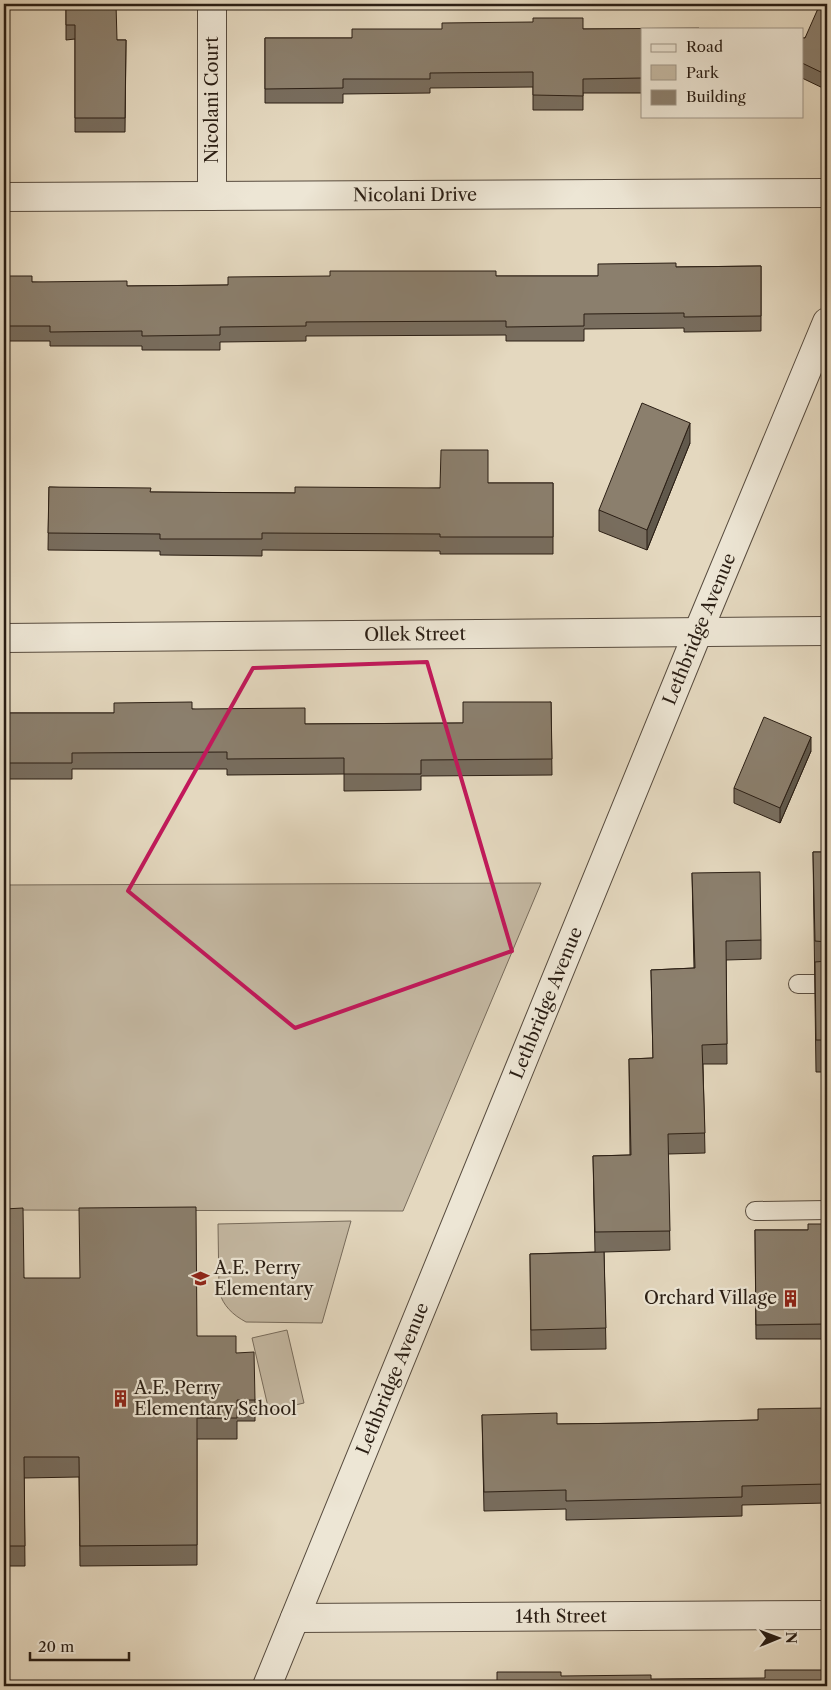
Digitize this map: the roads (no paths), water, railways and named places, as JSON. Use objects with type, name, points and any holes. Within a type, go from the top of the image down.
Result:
[{"type":"street","name":"Nicolani Court","points":[[212,4],[212,196]]},
{"type":"street","name":"Nicolani Drive","points":[[4,197],[827,193]]},
{"type":"street","name":"Lethbridge Avenue","points":[[267,1686],[698,632],[827,322]]},
{"type":"street","name":"Ollek Street","points":[[4,638],[827,631]]},
{"type":"street","name":"14th Street","points":[[296,1618],[827,1615]]},
{"type":"lane","points":[[798,984],[827,984]]},
{"type":"lane","points":[[755,1211],[827,1210]]},
{"type":"place","name":"A.E. Perry Elementary","points":[[200,1278]]},
{"type":"place","name":"Orchard Village","points":[[791,1298]]},
{"type":"place","name":"A.E. Perry Elementary School","points":[[120,1398]]}]
